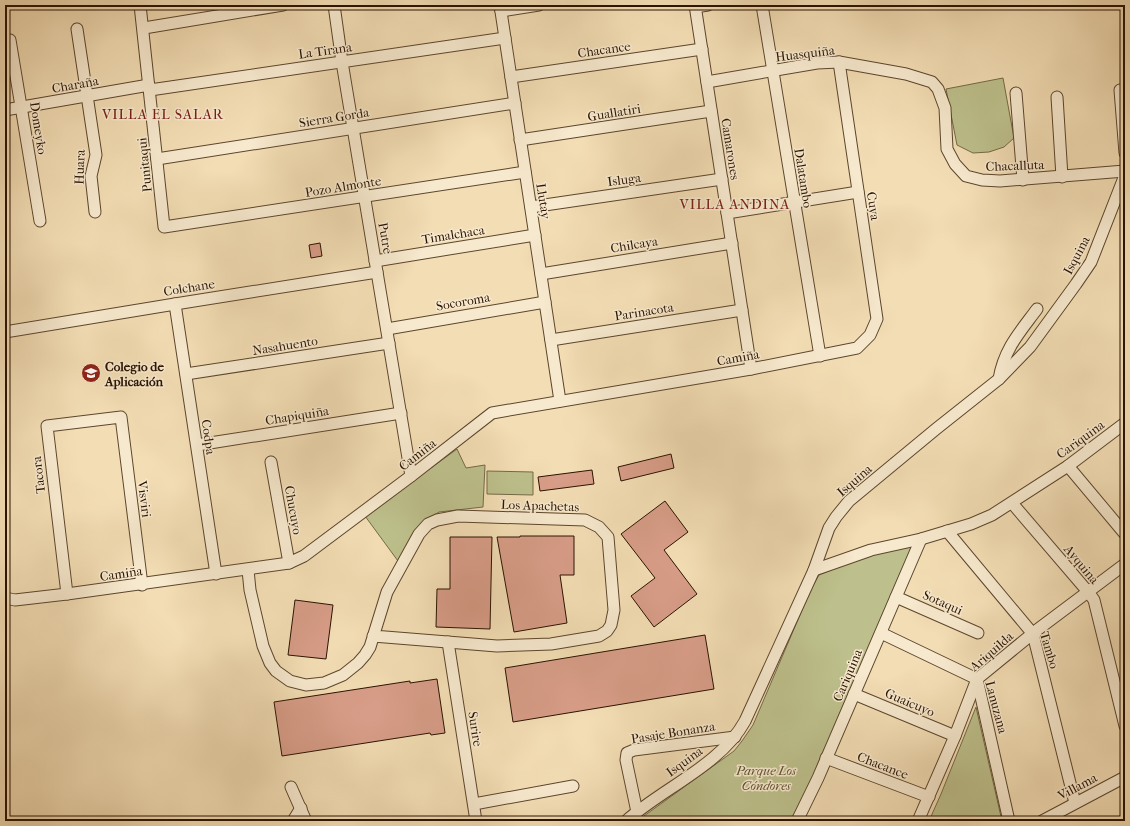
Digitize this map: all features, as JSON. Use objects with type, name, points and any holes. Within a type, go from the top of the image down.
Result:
[{"type":"street","name":"Punitaqui","points":[[140,5],[144,28],[164,228]]},
{"type":"street","points":[[144,28],[283,5]]},
{"type":"street","name":"Putre","points":[[334,5],[364,196],[412,476]]},
{"type":"street","points":[[500,8],[539,5]]},
{"type":"street","points":[[695,6],[708,5]]},
{"type":"street","name":"Dalatambo","points":[[762,5],[820,356]]},
{"type":"street","name":"Camarones","points":[[695,6],[751,369]]},
{"type":"street","name":"Llutay","points":[[500,8],[560,402]]},
{"type":"street","name":"Huara","points":[[77,28],[96,155],[91,176],[95,212]]},
{"type":"street","name":"La Tirana","points":[[150,88],[505,38]]},
{"type":"street","name":"Domeyko","points":[[10,40],[40,221]]},
{"type":"street","name":"Chacance","points":[[511,77],[702,49]]},
{"type":"street","name":"Huasquiña","points":[[707,82],[817,63],[839,62],[906,74]]},
{"type":"street","name":"Cuya","points":[[839,62],[877,318],[870,335],[857,348]]},
{"type":"street","name":"Chacalluta","points":[[906,74],[932,82],[938,89],[944,108],[947,149],[955,164],[966,176],[982,180],[1000,181],[1125,171]]},
{"type":"street","name":"Charaña","points":[[5,110],[87,96],[150,88]]},
{"type":"street","points":[[1120,90],[1125,153]]},
{"type":"street","points":[[1016,93],[1023,180]]},
{"type":"street","points":[[1057,96],[1062,176]]},
{"type":"street","name":"Sierra Gorda","points":[[157,159],[515,103]]},
{"type":"street","name":"Guallatiri","points":[[520,140],[711,111]]},
{"type":"street","name":"Pozo Almonte","points":[[164,228],[525,172]]},
{"type":"street","name":"Isquina","points":[[626,821],[718,754],[735,737],[746,721],[814,570],[829,528],[842,509],[936,429],[999,379],[1030,347],[1091,262],[1125,175]]},
{"type":"street","name":"Isluga","points":[[531,207],[722,179]]},
{"type":"street","points":[[727,213],[858,192]]},
{"type":"street","name":"Timalchaca","points":[[376,266],[535,235]]},
{"type":"street","name":"Chilcaya","points":[[541,274],[732,243]]},
{"type":"street","name":"Colchane","points":[[5,332],[175,304],[376,266]]},
{"type":"street","name":"Socoroma","points":[[387,329],[545,302]]},
{"type":"street","name":"Codpa","points":[[175,304],[216,574]]},
{"type":"street","points":[[999,379],[1001,364],[1011,344],[1037,308]]},
{"type":"street","name":"Parinacota","points":[[551,340],[742,310]]},
{"type":"street","name":"Nasahuento","points":[[186,374],[389,343]]},
{"type":"street","name":"Camiña","points":[[5,598],[15,600],[142,585],[289,563],[304,556],[412,476],[492,413],[751,369],[857,348]]},
{"type":"street","name":"Chapiquiña","points":[[196,445],[401,413]]},
{"type":"street","name":"Visviri","points":[[120,417],[142,585]]},
{"type":"street","name":"Tacora","points":[[66,594],[47,426],[120,417]]},
{"type":"street","name":"Cariquina","points":[[814,570],[871,550],[921,539],[971,524],[992,515],[1012,504],[1124,426]]},
{"type":"street","name":"Chucuyo","points":[[271,462],[289,563]]},
{"type":"street","points":[[1068,466],[1125,534]]},
{"type":"street","name":"Ayquina","points":[[1012,504],[1094,600],[1125,726]]},
{"type":"street","name":"Los Apachetas","points":[[248,570],[250,590],[266,655],[276,671],[290,681],[306,685],[314,685],[334,680],[343,675],[358,663],[365,655],[370,647],[373,636],[380,616],[387,592],[419,534],[428,524],[437,520],[458,516],[585,520],[599,527],[608,537],[614,610],[611,625],[607,631],[599,636],[536,645],[480,646],[373,636]]},
{"type":"street","name":"Tambo","points":[[947,531],[1033,634],[1075,803]]},
{"type":"street","name":"Cariquina","points":[[797,821],[810,798],[921,539]]},
{"type":"street","name":"Ariquilda","points":[[918,821],[955,736],[977,680],[1033,634],[1089,593],[1125,564]]},
{"type":"street","name":"Sotaqui","points":[[896,597],[978,633]]},
{"type":"street","name":"Lanuzana","points":[[880,633],[977,680],[1010,821]]},
{"type":"street","name":"Surire","points":[[448,642],[476,821]]},
{"type":"street","name":"Guaicuyo","points":[[854,694],[955,736]]},
{"type":"street","name":"Pasaje Bonanza","points":[[637,812],[626,760],[627,753],[634,750],[735,737]]},
{"type":"street","name":"Chacance","points":[[826,758],[928,798]]},
{"type":"street","name":"Villama","points":[[1042,821],[1125,777]]},
{"type":"street","points":[[474,804],[573,786]]},
{"type":"street","points":[[291,787],[306,821]]},
{"type":"street","points":[[293,821],[301,808]]},
{"type":"green space","points":[[1003,78],[1014,138],[1004,147],[989,152],[973,153],[957,145],[946,89]]},
{"type":"green space","points":[[457,449],[466,468],[485,465],[483,507],[439,512],[424,521],[414,532],[398,561],[365,516]]},
{"type":"green space","points":[[487,471],[533,472],[533,495],[487,494]]},
{"type":"green space","name":"Parque Los Cóndores","points":[[912,545],[888,608],[806,793],[791,821],[637,821],[734,751],[742,741],[753,725],[811,589],[819,575],[873,553]]},
{"type":"green space","points":[[976,707],[1002,821],[929,821],[941,794]]},
{"type":"building","points":[[320,243],[322,256],[311,258],[309,245]]},
{"type":"building","points":[[671,454],[674,468],[621,481],[618,467]]},
{"type":"building","points":[[592,470],[594,484],[540,491],[538,477]]},
{"type":"building","points":[[665,501],[688,532],[664,550],[697,594],[654,627],[631,596],[655,578],[621,534]]},
{"type":"building","points":[[574,536],[574,575],[560,575],[567,623],[514,632],[497,537]]},
{"type":"building","points":[[450,537],[492,537],[490,629],[436,627],[437,589],[450,589]]},
{"type":"building","points":[[295,600],[333,605],[326,659],[288,655]]},
{"type":"building","points":[[705,635],[714,689],[513,722],[505,668]]},
{"type":"building","points":[[437,679],[445,733],[431,735],[430,733],[282,756],[274,702],[410,681],[410,683]]},
{"type":"waterway","points":[[1114,821],[1125,815]]},
{"type":"place","name":"Colegio de Aplicación","points":[[91,373]]},
{"type":"district","name":"VILLA EL SALAR","points":[[163,114]]},
{"type":"district","name":"VILLA ANDINA","points":[[735,204]]}]
